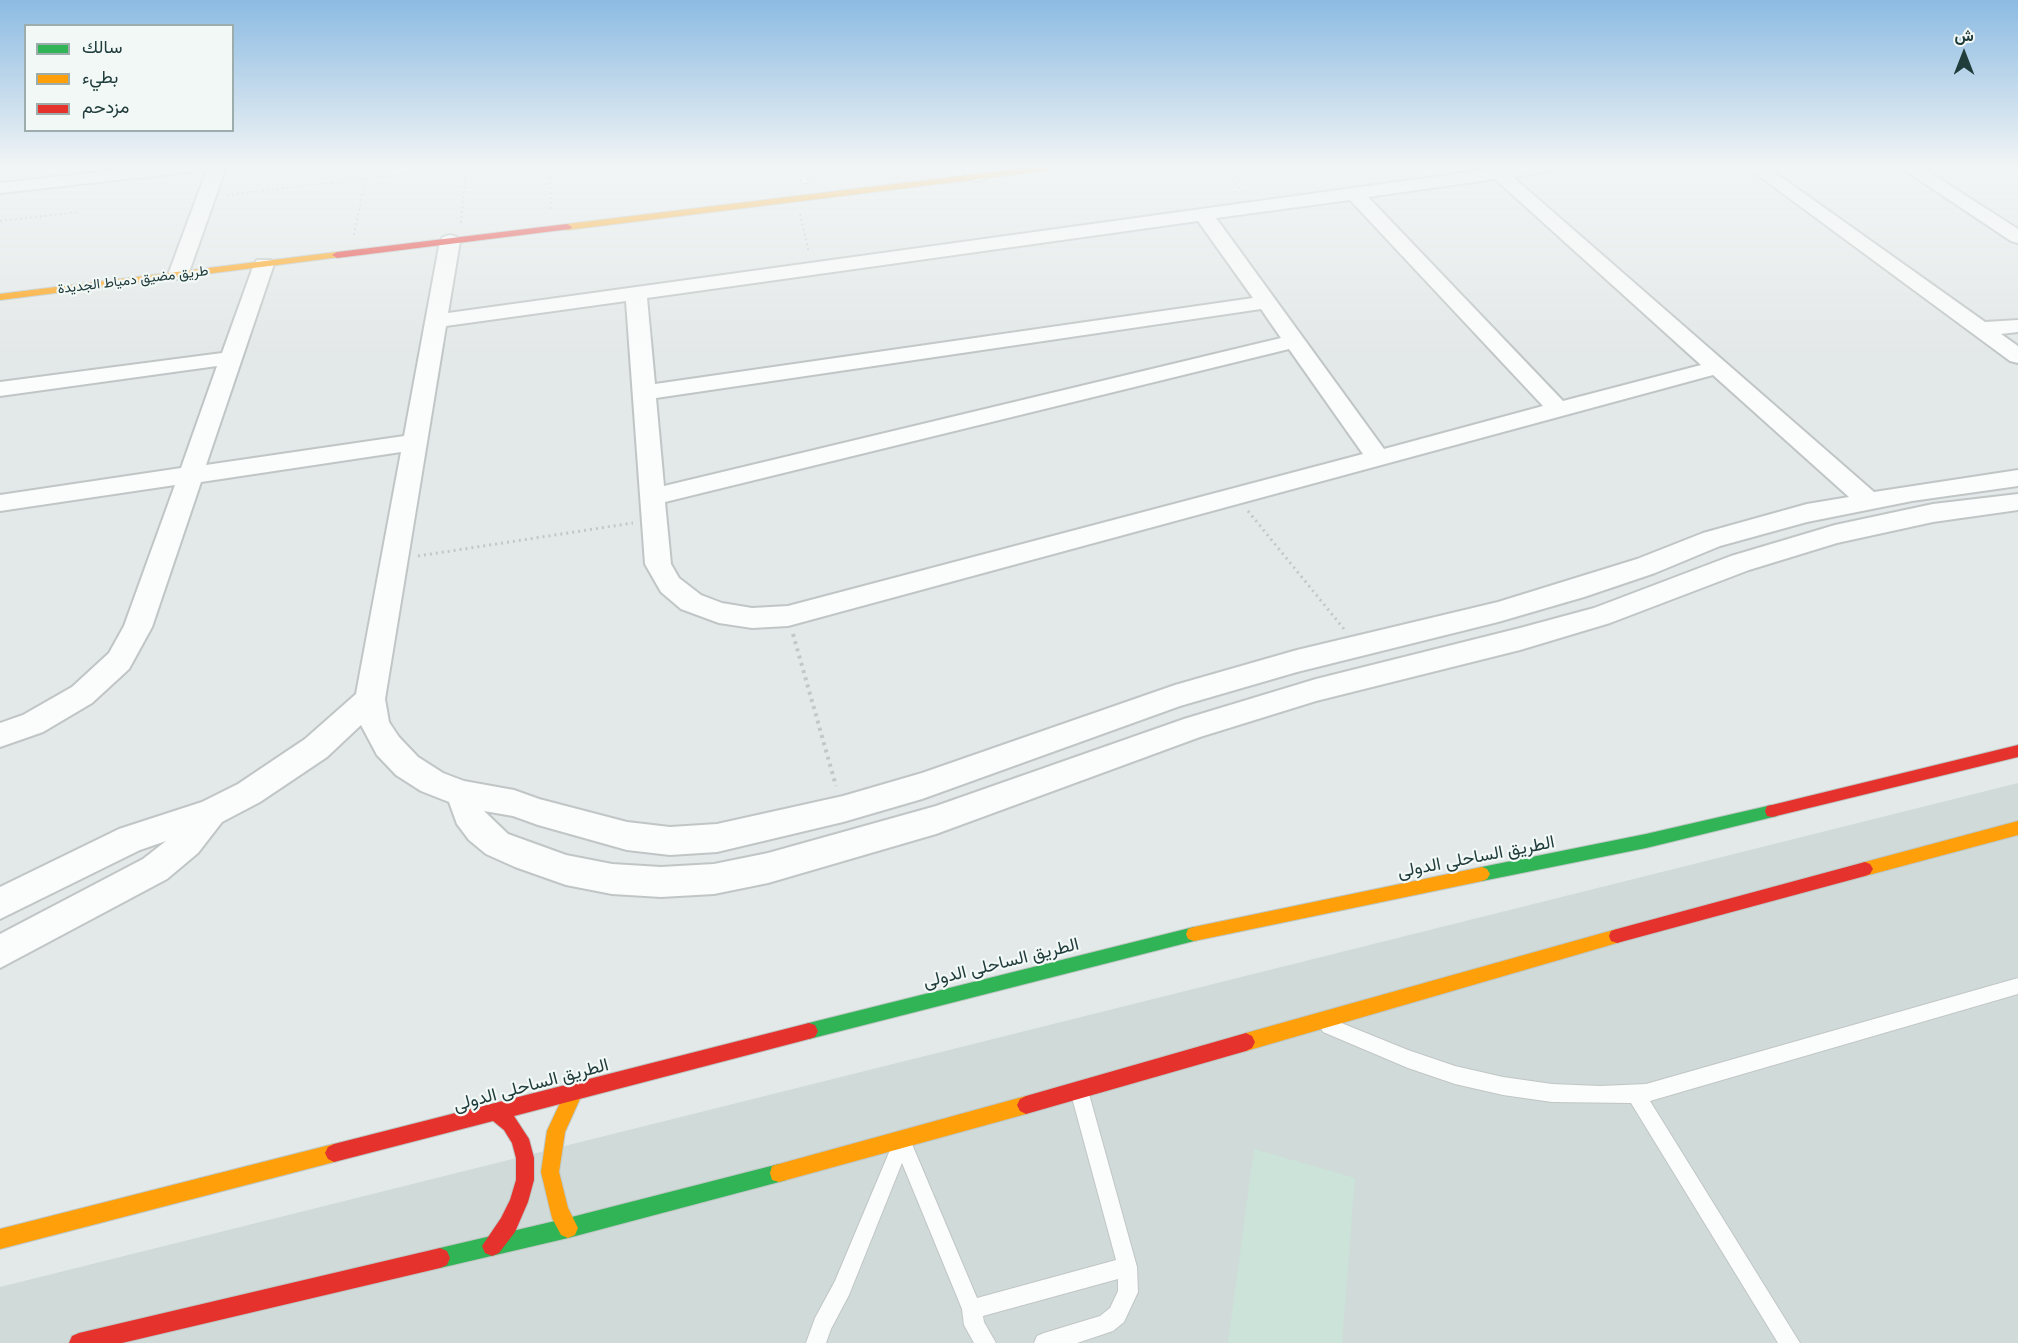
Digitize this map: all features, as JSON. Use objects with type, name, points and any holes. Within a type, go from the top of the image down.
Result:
[{"type":"main road","name":"طريق مضيق دمياط الجديدة","points":[[0,297],[182,261],[264,264],[478,230]]},
{"type":"main road","name":"الطريق الساحلى الدولى","points":[[0,1239],[974,988],[1240,923],[1646,841],[2018,751]]},
{"type":"main road","points":[[79,1343],[568,1228],[902,1141],[1686,916],[2018,828]]},
{"type":"main road","points":[[568,1228],[559,1211],[550,1172],[556,1131],[574,1092]]},
{"type":"main road","points":[[492,1246],[508,1225],[525,1179],[525,1158],[520,1139],[510,1124],[496,1112]]},
{"type":"street","points":[[182,261],[194,230]]},
{"type":"street","points":[[436,321],[1090,230]]},
{"type":"street","points":[[1214,230],[1378,458]]},
{"type":"street","points":[[1389,230],[1559,410]]},
{"type":"street","points":[[1562,230],[1869,501]]},
{"type":"street","points":[[1844,230],[2018,356]]},
{"type":"street","points":[[455,232],[436,321],[370,699],[375,724],[388,746],[407,766],[432,782],[462,794],[514,802],[538,812],[627,836],[670,841],[717,838],[843,809],[922,786],[1175,696],[1575,590],[1646,566],[1712,539],[1807,513],[2018,478]]},
{"type":"street","points":[[0,735],[33,724],[82,695],[119,661],[138,627],[264,264]]},
{"type":"street","points":[[636,293],[658,564],[670,585],[690,602],[719,613],[752,618],[788,616],[1718,368]]},
{"type":"street","points":[[644,393],[1267,302]]},
{"type":"street","points":[[1982,329],[2018,326]]},
{"type":"street","points":[[653,508],[1295,341]]},
{"type":"street","points":[[0,389],[231,358]]},
{"type":"street","points":[[0,503],[415,442]]},
{"type":"street","points":[[462,794],[468,814],[480,830],[497,844],[526,857],[566,870],[612,879],[662,882],[714,879],[800,860],[936,820],[1194,727],[1316,690],[1520,639],[1600,616],[1673,590],[1740,562],[1835,534],[1933,513],[2018,502]]},
{"type":"street","points":[[0,904],[130,839],[211,812],[284,771],[316,748],[370,699]]},
{"type":"street","points":[[0,952],[155,869],[187,843],[211,812]]},
{"type":"lane","points":[[1319,1021],[1408,1059],[1455,1075],[1494,1084],[1552,1093],[1600,1095],[1646,1093],[2018,986]]},
{"type":"lane","points":[[1044,1343],[1106,1324],[1117,1315],[1128,1292],[1127,1266],[1078,1089]]},
{"type":"lane","points":[[1635,1093],[1790,1343]]},
{"type":"lane","points":[[902,1141],[972,1309],[974,1325],[986,1343]]},
{"type":"lane","points":[[816,1343],[822,1325],[842,1288],[902,1141]]},
{"type":"lane","points":[[972,1309],[1127,1266]]},
{"type":"path","points":[[354,236],[355,230]]},
{"type":"path","points":[[804,230],[813,268]]},
{"type":"path","points":[[1236,496],[1358,646]]},
{"type":"path","points":[[394,560],[653,508]]},
{"type":"path","points":[[788,616],[843,809]]},
{"type":"shaded area","points":[[2018,783],[2018,1343],[0,1343],[0,1287]]},
{"type":"green space","points":[[1254,1149],[1355,1178],[1342,1343],[1228,1343]]},
{"type":"traffic: fast","points":[[1482,874],[1646,841],[1772,811]]},
{"type":"traffic: fast","points":[[809,1031],[1194,934]]},
{"type":"traffic: fast","points":[[440,1258],[568,1228],[779,1173]]},
{"type":"traffic: slow","points":[[0,297],[337,255]]},
{"type":"traffic: slow","points":[[1865,869],[2018,828]]},
{"type":"traffic: slow","points":[[1194,934],[1482,874]]},
{"type":"traffic: slow","points":[[1246,1042],[1617,936]]},
{"type":"traffic: slow","points":[[568,1228],[559,1211],[550,1172],[556,1131],[574,1092]]},
{"type":"traffic: slow","points":[[779,1173],[1026,1105]]},
{"type":"traffic: slow","points":[[0,1239],[334,1153]]},
{"type":"traffic: jam","points":[[337,255],[545,230]]},
{"type":"traffic: jam","points":[[1772,811],[2018,751]]},
{"type":"traffic: jam","points":[[1617,936],[1865,869]]},
{"type":"traffic: jam","points":[[334,1153],[809,1031]]},
{"type":"traffic: jam","points":[[1026,1105],[1246,1042]]},
{"type":"traffic: jam","points":[[492,1246],[508,1225],[519,1202],[525,1180],[525,1158],[520,1139],[510,1124],[496,1112]]},
{"type":"traffic: jam","points":[[79,1343],[440,1258]]}]
